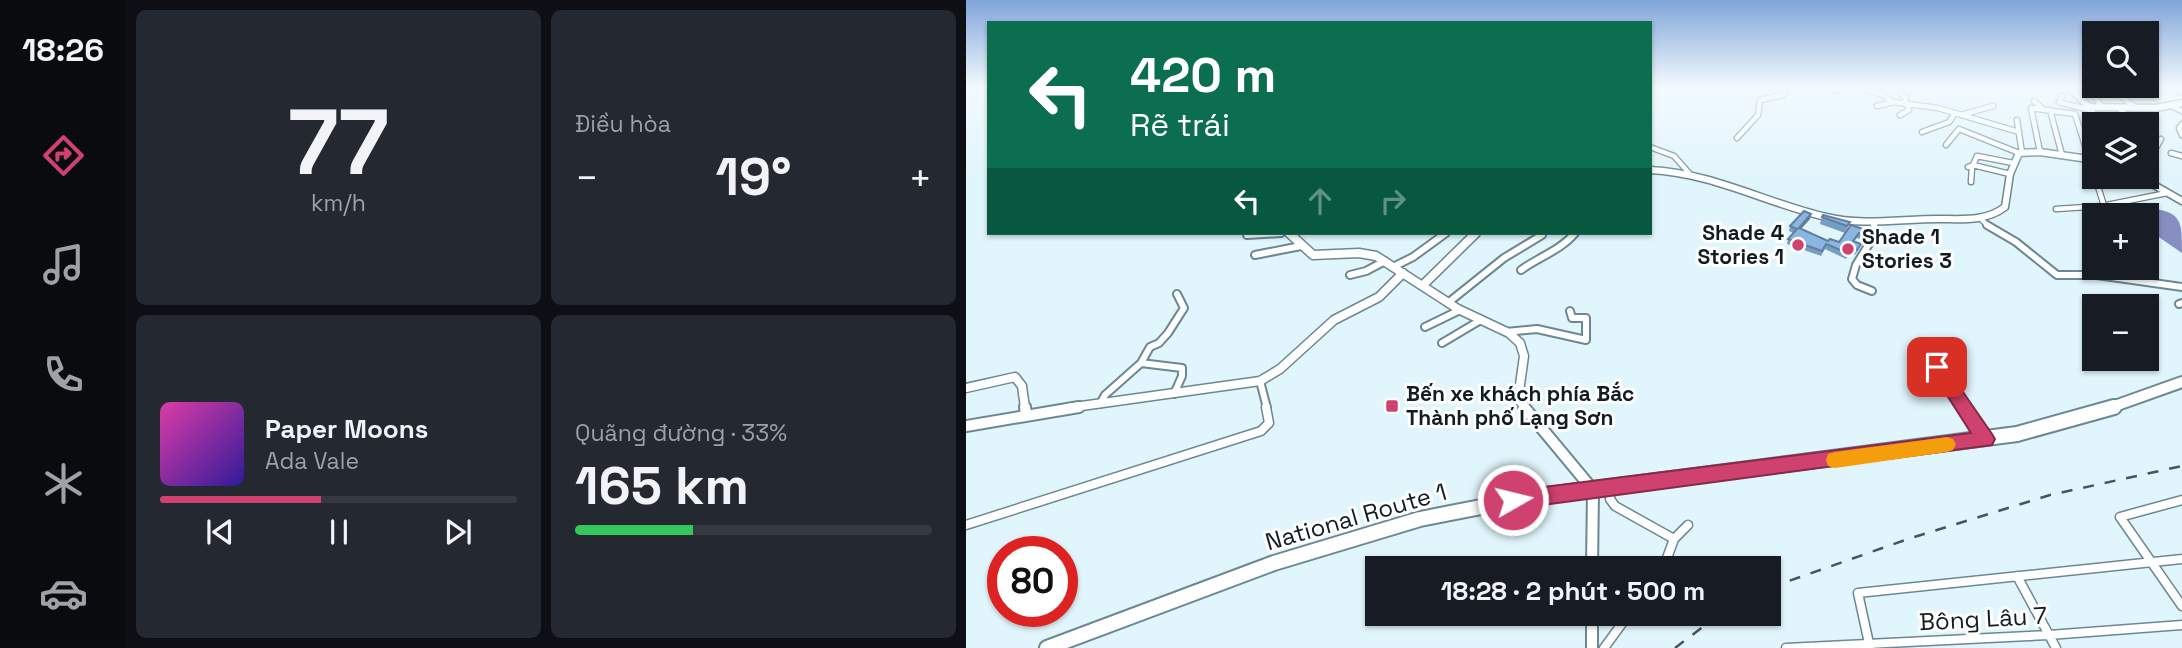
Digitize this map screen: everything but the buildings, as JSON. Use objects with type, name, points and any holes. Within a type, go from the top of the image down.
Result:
[{"type":"highway","name":"National Route 1","points":[[1047,648],[1274,563],[1388,527],[1494,503],[1986,439],[2060,425],[2182,382]]},
{"type":"street","points":[[1737,138],[1755,118]]},
{"type":"street","points":[[1922,132],[1949,122],[1952,118]]},
{"type":"street","points":[[1972,118],[2019,132]]},
{"type":"street","points":[[2032,118],[2040,152]]},
{"type":"street","points":[[2049,118],[2062,155]]},
{"type":"street","points":[[1652,170],[1675,169],[1815,214],[1859,223],[1891,219],[1981,219],[1994,216],[2005,207],[2013,163],[2021,153],[2017,120]]},
{"type":"street","points":[[2182,124],[2179,128],[2182,135]]},
{"type":"street","points":[[1946,145],[1959,129],[2021,153],[2040,152],[2082,158]]},
{"type":"street","points":[[2159,143],[2161,139]]},
{"type":"street","points":[[1985,157],[1990,141]]},
{"type":"street","points":[[1652,148],[1674,156],[1689,173]]},
{"type":"street","points":[[2171,153],[2182,156]]},
{"type":"street","points":[[1970,182],[1971,166],[1976,157],[2013,163]]},
{"type":"street","points":[[1971,166],[2010,174]]},
{"type":"street","points":[[2159,189],[2182,201]]},
{"type":"street","points":[[2115,203],[2166,193]]},
{"type":"street","points":[[2056,209],[2082,207]]},
{"type":"street","points":[[1981,219],[1992,230],[2016,242],[2057,275],[2097,275],[2182,287]]},
{"type":"street","points":[[1872,290],[1857,285],[1852,279],[1856,265],[1877,231],[1873,222]]},
{"type":"street","points":[[1294,235],[1301,246],[1313,255],[1364,253],[1385,261],[1460,310],[1506,332],[1523,348],[1519,389],[1521,403],[1593,490],[1592,556]]},
{"type":"street","points":[[1393,267],[1413,257],[1443,235]]},
{"type":"street","points":[[1423,285],[1474,235]]},
{"type":"street","points":[[1449,302],[1504,258],[1542,235]]},
{"type":"street","points":[[1521,270],[1544,254],[1565,246],[1573,235]]},
{"type":"street","points":[[1255,256],[1301,246]]},
{"type":"street","points":[[1350,275],[1366,271],[1385,261]]},
{"type":"street","points":[[966,426],[1026,414],[1260,381],[1280,369],[1334,320],[1379,298],[1404,273]]},
{"type":"street","points":[[1100,404],[1105,395],[1141,363],[1147,350],[1168,333],[1183,310],[1177,294]]},
{"type":"street","points":[[1425,327],[1460,310]]},
{"type":"street","points":[[1506,332],[1520,328],[1546,328],[1586,340],[1586,318],[1572,318],[1570,311]]},
{"type":"street","points":[[1442,343],[1479,321]]},
{"type":"street","points":[[1141,363],[1182,368],[1182,376],[1174,394]]},
{"type":"street","points":[[1937,367],[1986,439]]},
{"type":"street","points":[[966,388],[1016,377],[1022,386],[1026,414]]},
{"type":"street","points":[[966,525],[1261,431],[1269,423],[1269,418],[1260,381]]},
{"type":"street","points":[[1610,487],[1610,499],[1615,506],[1674,539]]},
{"type":"street","points":[[2182,500],[2120,517],[2182,606]]},
{"type":"street","points":[[1668,556],[1674,539],[1688,525]]},
{"type":"street","points":[[1870,647],[1858,593],[2182,559]]},
{"type":"street","points":[[2017,576],[2056,648]]},
{"type":"street","name":"Bông Lâu 7","points":[[1786,648],[1870,647],[2182,625]]},
{"type":"street","points":[[1592,626],[1592,648]]},
{"type":"street","points":[[1604,648],[1620,626]]},
{"type":"water","points":[[2159,210],[2174,215],[2178,220],[2182,253],[2159,237]]},
{"type":"railway","points":[[1781,584],[1908,539],[2050,495],[2182,466]]},
{"type":"railway","points":[[1675,648],[1704,626]]},
{"type":"slow traffic","points":[[1835,460],[1947,444]]},
{"type":"place","name":"Shade 4 Stories 1","points":[[1798,245]]},
{"type":"place","name":"Shade 1 Stories 3","points":[[1848,249]]},
{"type":"place","name":"Bến xe khách phía Bắc Thành phố Lạng Sơn","points":[[1392,406]]},
{"type":"route","points":[[1513,500],[1986,439],[1937,367]]}]
